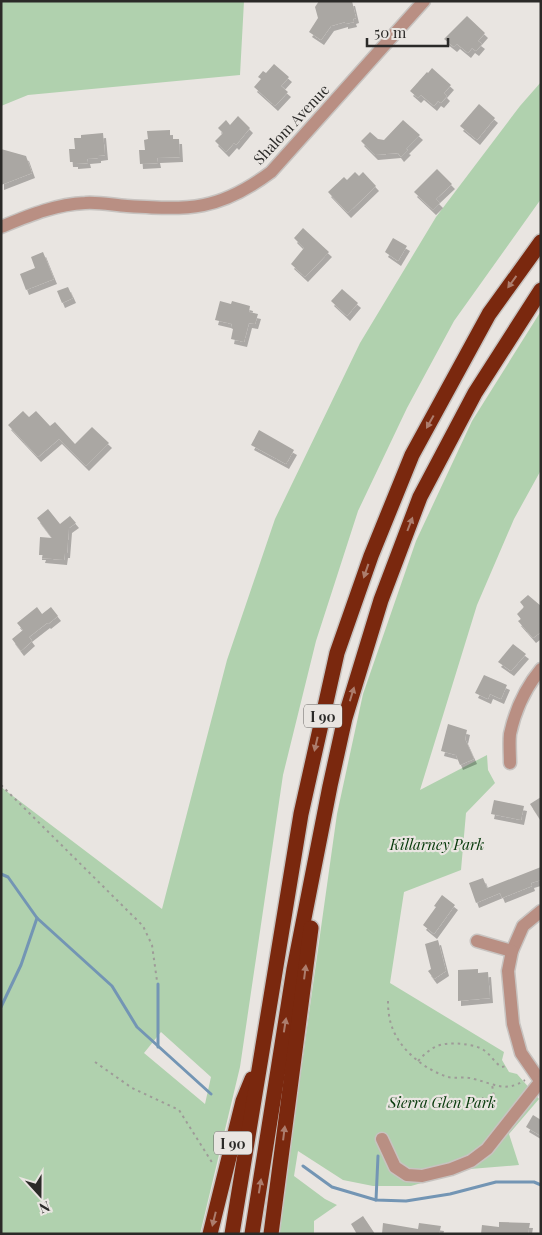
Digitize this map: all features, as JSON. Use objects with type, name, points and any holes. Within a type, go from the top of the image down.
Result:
[{"type":"highway","name":"I 90","points":[[232,1234],[301,814],[337,653],[412,454],[489,314],[541,242]]},
{"type":"highway","name":"I 90","points":[[252,1234],[294,969],[330,786],[345,718],[380,600],[420,497],[475,393],[541,290]]},
{"type":"highway","name":"I 90","points":[[271,1234],[330,786]]},
{"type":"highway","name":"I 90","points":[[210,1234],[243,1100],[262,1055]]},
{"type":"street","name":"Shalom Avenue","points":[[1,227],[36,213],[86,203],[155,208],[185,208],[208,205],[231,197],[252,186],[270,172],[424,1]]},
{"type":"street","points":[[510,763],[510,736],[517,710],[532,679],[541,669]]},
{"type":"street","points":[[382,1139],[395,1167],[407,1176],[422,1176],[471,1162],[487,1149],[540,1082],[522,1053],[513,1024],[508,971],[512,951],[523,926],[541,911]]},
{"type":"street","points":[[477,941],[512,951]]},
{"type":"path","points":[[1,785],[143,926],[152,945],[157,981]]},
{"type":"path","points":[[388,1001],[391,1026],[396,1037],[418,1061],[434,1072],[450,1078],[472,1078],[508,1088],[525,1080]]},
{"type":"path","points":[[418,1061],[434,1047],[443,1043],[453,1043],[482,1049],[498,1065],[506,1066]]},
{"type":"path","points":[[95,1062],[132,1088],[179,1110],[224,1180]]},
{"type":"path","points":[[482,1098],[492,1103],[494,1098],[492,1084]]},
{"type":"green space","points":[[1,1],[244,1],[240,75],[28,95],[1,106]]},
{"type":"green space","points":[[541,82],[541,199],[454,321],[407,408],[358,511],[316,641],[283,775],[240,1067],[200,1234],[1,1234],[1,787],[162,909],[227,660],[275,519],[360,343],[436,217],[520,106]],"holes":[[[161,1032],[211,1077],[205,1104],[144,1053]]]},
{"type":"green space","points":[[541,311],[541,470],[514,519],[477,605],[420,790],[487,755],[488,770],[495,783],[466,813],[461,870],[404,892],[390,983],[504,1052],[502,1060],[509,1072],[517,1074],[539,1099],[509,1134],[519,1165],[470,1169],[411,1186],[373,1186],[343,1180],[298,1151],[294,1176],[325,1199],[337,1205],[314,1221],[314,1234],[278,1234],[337,814],[363,694],[416,541],[472,421]]},
{"type":"building","points":[[319,1],[352,1],[356,18],[353,19],[354,22],[345,24],[345,22],[331,26],[321,40],[309,32],[318,18],[315,7]]},
{"type":"building","points":[[467,16],[485,33],[478,41],[482,44],[476,51],[472,48],[468,53],[457,44],[454,47],[444,39]]},
{"type":"building","points":[[274,64],[289,77],[281,86],[288,92],[275,106],[254,87],[261,79],[258,77],[263,71],[266,73]]},
{"type":"building","points":[[432,68],[451,85],[444,93],[447,96],[441,103],[438,101],[434,106],[421,95],[418,98],[410,91]]},
{"type":"building","points":[[479,104],[495,118],[477,140],[460,126]]},
{"type":"building","points":[[238,116],[250,128],[236,145],[234,143],[226,152],[215,141],[223,133],[218,128],[226,120],[230,125]]},
{"type":"building","points":[[403,120],[420,135],[401,157],[398,153],[375,155],[361,141],[370,132],[378,139],[384,140]]},
{"type":"building","points":[[170,130],[170,139],[179,139],[180,157],[157,158],[158,163],[140,164],[139,150],[145,150],[144,140],[148,139],[147,131]]},
{"type":"building","points":[[103,133],[105,155],[87,159],[88,163],[75,164],[75,162],[70,162],[69,149],[75,149],[74,138],[81,138],[81,135]]},
{"type":"building","points":[[1,149],[26,156],[32,173],[1,185]]},
{"type":"building","points":[[437,169],[452,184],[436,199],[440,203],[433,210],[414,192]]},
{"type":"building","points":[[355,172],[359,176],[363,172],[376,186],[348,213],[328,192],[344,177],[347,180]]},
{"type":"building","points":[[303,228],[329,252],[305,277],[291,264],[304,248],[294,238]]},
{"type":"building","points":[[393,238],[407,246],[398,261],[385,252]]},
{"type":"building","points":[[43,252],[54,279],[26,290],[20,274],[35,268],[31,257]]},
{"type":"building","points":[[68,287],[73,298],[62,303],[57,291]]},
{"type":"building","points":[[342,289],[358,303],[347,316],[331,301]]},
{"type":"building","points":[[220,301],[231,304],[232,301],[250,306],[249,312],[258,314],[255,324],[249,323],[244,342],[231,339],[232,324],[215,320]]},
{"type":"building","points":[[23,411],[29,417],[36,411],[50,426],[55,422],[75,444],[92,427],[109,443],[86,466],[59,439],[38,457],[8,425]]},
{"type":"building","points":[[259,430],[294,450],[286,464],[251,445]]},
{"type":"building","points":[[48,509],[60,524],[70,516],[76,523],[69,528],[67,553],[65,553],[64,560],[42,558],[43,555],[39,555],[40,537],[52,538],[37,518]]},
{"type":"building","points":[[528,595],[541,606],[541,632],[533,638],[518,621],[521,619],[517,614],[524,607],[520,602]]},
{"type":"building","points":[[37,607],[42,614],[51,607],[58,616],[29,637],[32,641],[21,651],[12,639],[23,630],[17,623]]},
{"type":"building","points":[[513,644],[526,654],[511,671],[498,662]]},
{"type":"building","points":[[484,675],[507,685],[501,699],[490,694],[488,699],[475,693]]},
{"type":"building","points":[[448,724],[467,730],[465,739],[474,759],[460,765],[456,755],[441,751]]},
{"type":"building","points":[[541,797],[541,821],[530,804]]},
{"type":"building","points":[[494,800],[524,806],[521,820],[491,814]]},
{"type":"building","points":[[541,867],[541,880],[531,883],[532,886],[502,898],[500,893],[476,903],[469,883],[483,878],[487,888]]},
{"type":"building","points":[[442,895],[455,905],[434,934],[423,925]]},
{"type":"building","points":[[438,940],[446,971],[434,979],[428,971],[431,969],[425,944]]},
{"type":"building","points":[[478,969],[478,973],[488,972],[490,998],[458,1001],[458,970]]},
{"type":"building","points":[[533,1115],[541,1120],[541,1136],[526,1127]]},
{"type":"building","points":[[363,1216],[375,1234],[357,1234],[351,1224]]},
{"type":"building","points":[[499,1222],[530,1223],[528,1234],[481,1234],[482,1225],[499,1227]]},
{"type":"building","points":[[383,1223],[418,1229],[419,1223],[441,1226],[439,1234],[382,1234]]},
{"type":"waterway","points":[[1,874],[8,877],[37,918],[112,986],[137,1027],[211,1094]]},
{"type":"waterway","points":[[1,1007],[21,965],[37,918]]},
{"type":"waterway","points":[[158,984],[158,1047]]},
{"type":"waterway","points":[[376,1200],[378,1156]]},
{"type":"waterway","points":[[303,1166],[332,1187],[376,1200],[406,1201],[450,1194],[496,1182],[534,1182],[541,1185]]},
{"type":"park label","name":"Killarney Park","points":[[437,844]]},
{"type":"park label","name":"Sierra Glen Park","points":[[442,1102]]}]
